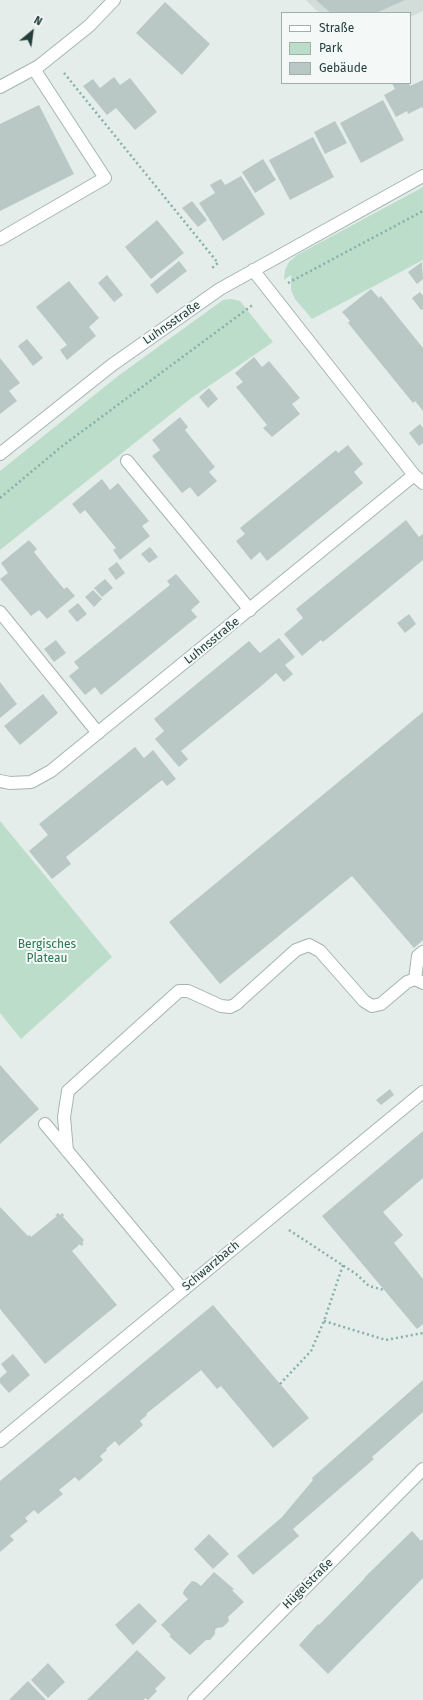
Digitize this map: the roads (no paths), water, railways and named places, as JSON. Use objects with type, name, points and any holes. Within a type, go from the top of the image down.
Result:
[{"type":"street","points":[[0,87],[34,69],[51,57],[89,26],[114,0]]},
{"type":"street","points":[[0,239],[105,178],[34,69]]},
{"type":"street","name":"Luhnsstraße","points":[[0,454],[112,365],[220,289],[423,176]]},
{"type":"street","name":"Luhnsstraße","points":[[0,781],[10,783],[31,782],[51,771],[250,610],[418,479],[253,270]]},
{"type":"street","points":[[127,461],[250,610]]},
{"type":"street","points":[[0,612],[98,733]]},
{"type":"street","points":[[67,1151],[64,1117],[68,1091],[179,991],[188,991],[221,1006],[230,1007],[236,1004],[296,950],[309,944],[320,951],[364,1001],[372,1006],[381,1004],[407,982],[419,981],[418,956],[423,952]]},
{"type":"street","name":"Schwarzbach","points":[[0,1441],[423,1092]]},
{"type":"street","points":[[45,1124],[183,1290]]},
{"type":"street","name":"Hügelstraße","points":[[194,1700],[423,1469]]},
{"type":"park label","name":"Bergisches Plateau","points":[[47,952]]}]
